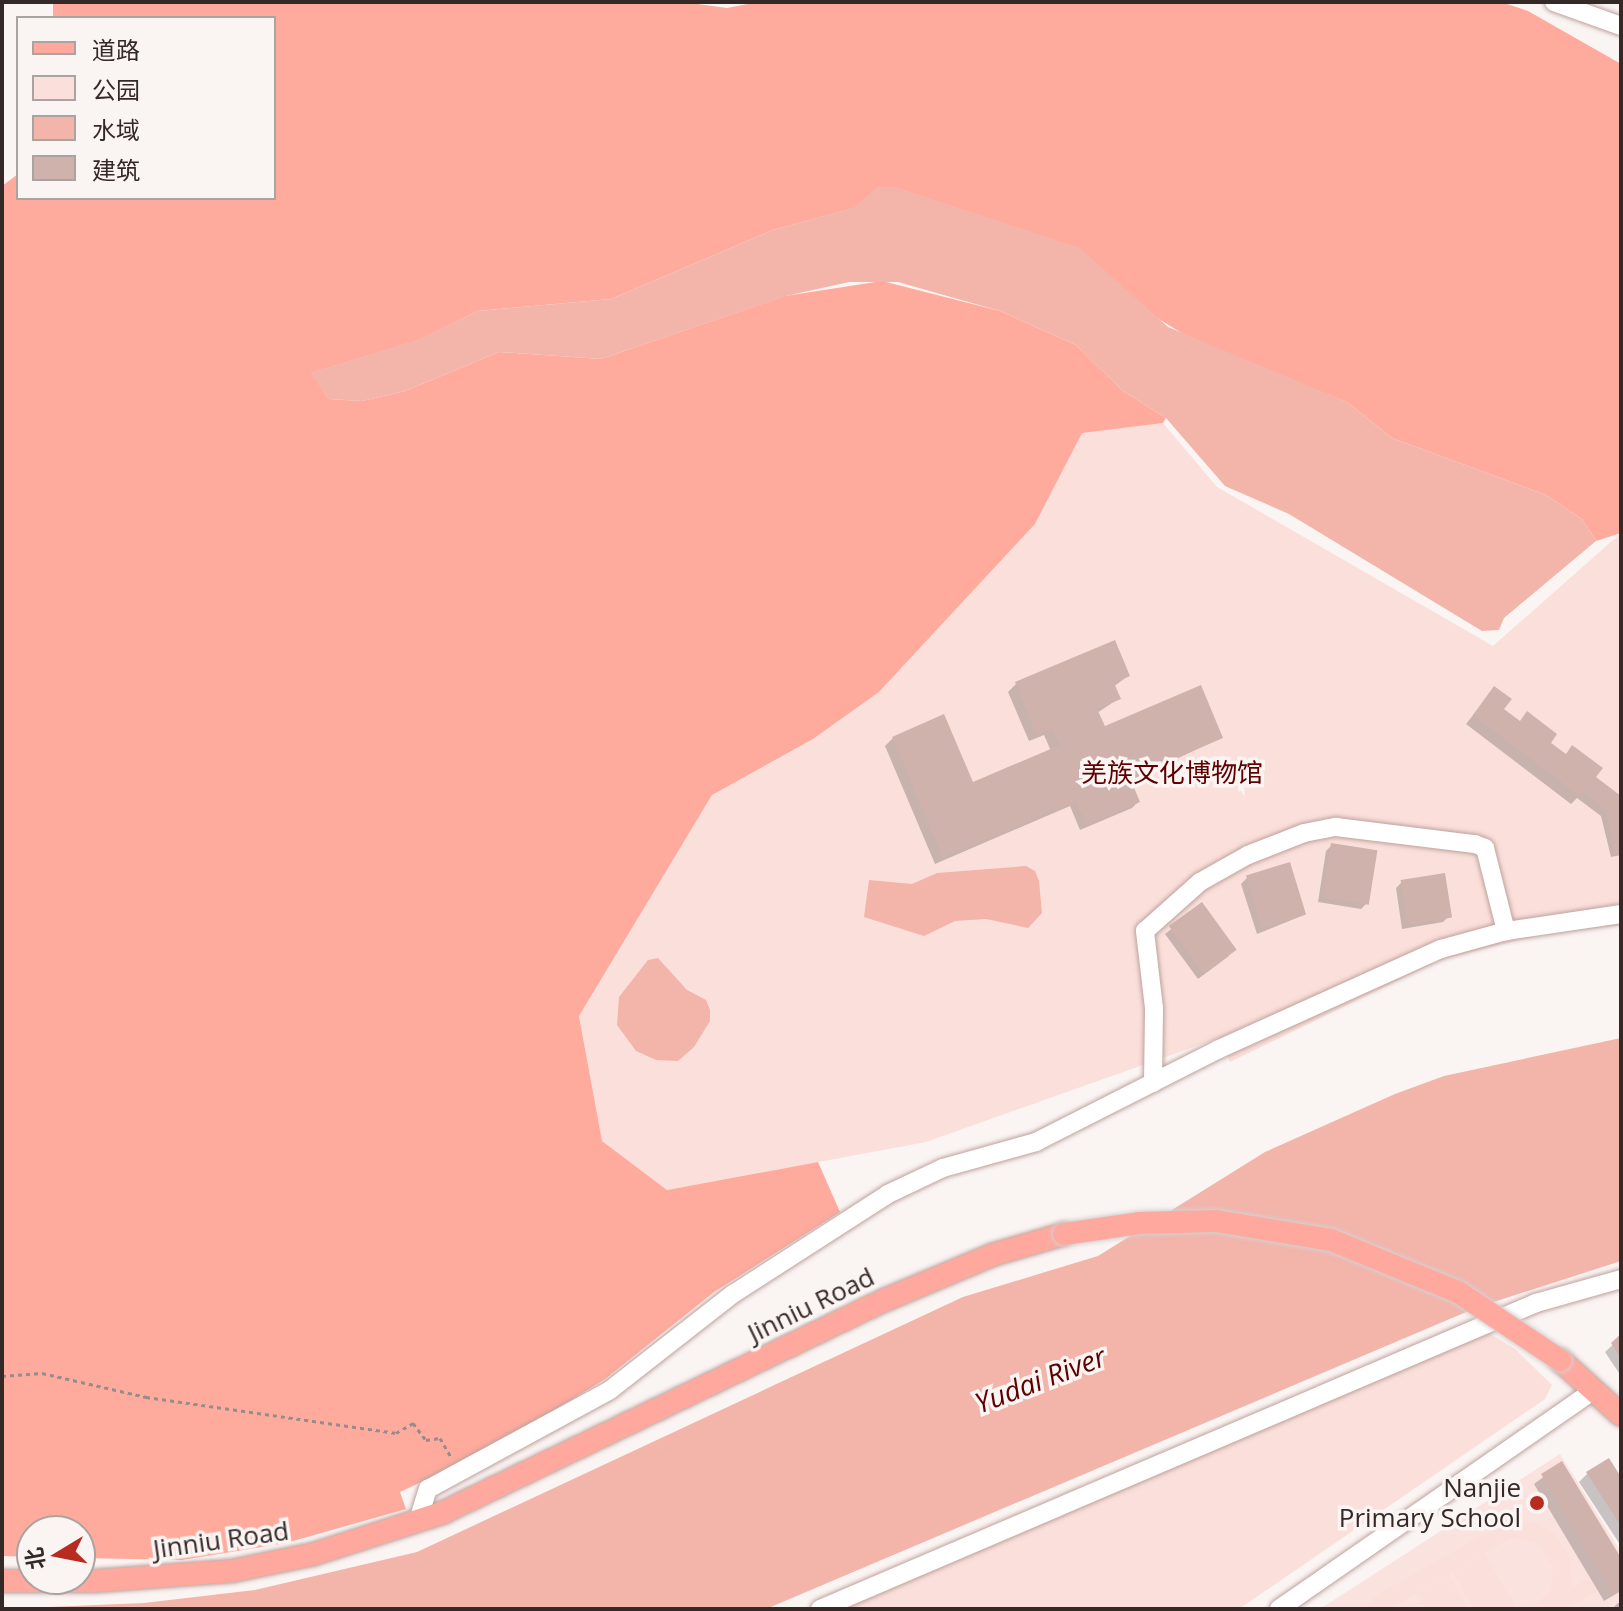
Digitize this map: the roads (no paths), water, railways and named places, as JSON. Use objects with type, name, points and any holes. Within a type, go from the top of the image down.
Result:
[{"type":"main road","name":"Jinniu Road","points":[[2,1581],[95,1581],[232,1571],[314,1554],[418,1521],[501,1488],[885,1300],[992,1255],[1064,1234],[1139,1223],[1216,1221],[1331,1240],[1458,1292],[1560,1360],[1621,1415]]},
{"type":"street","points":[[1554,2],[1621,26]]},
{"type":"street","points":[[1153,1083],[1154,1008],[1145,931],[1200,882],[1248,855],[1304,833],[1336,827],[1475,844],[1485,848],[1506,931]]},
{"type":"street","points":[[418,1521],[428,1489],[610,1390],[733,1294],[888,1194],[943,1168],[1036,1142],[1386,972],[1506,931],[1621,914]]},
{"type":"street","points":[[820,1609],[1536,1303],[1621,1279]]},
{"type":"street","points":[[1279,1609],[1594,1390]]},
{"type":"water","points":[[879,187],[896,187],[1080,248],[1168,327],[1347,402],[1392,438],[1546,495],[1582,519],[1596,541],[1504,618],[1499,630],[1482,631],[1289,514],[1225,486],[1166,418],[1123,391],[1076,345],[1000,311],[898,282],[849,282],[786,296],[601,359],[499,352],[405,391],[362,401],[329,399],[310,373],[418,340],[478,311],[611,299],[773,230],[853,208]]},
{"type":"water","points":[[1026,866],[1035,871],[1039,881],[1042,913],[1028,928],[986,919],[955,921],[924,936],[864,917],[869,880],[912,884],[937,873]]},
{"type":"water","points":[[658,958],[687,990],[706,1000],[710,1010],[710,1021],[694,1047],[678,1061],[656,1060],[636,1051],[617,1025],[619,997],[648,960]]},
{"type":"water","name":"Yudai River","points":[[1621,1038],[1621,1261],[1478,1307],[766,1609],[2,1609],[144,1603],[255,1590],[417,1552],[963,1297],[1098,1256],[1265,1152],[1395,1094],[1444,1076]]},
{"type":"place","name":"Nanjie Primary School","points":[[1537,1503]]},
{"type":"park label","name":"羌族文化博物馆","points":[[1172,773]]}]
